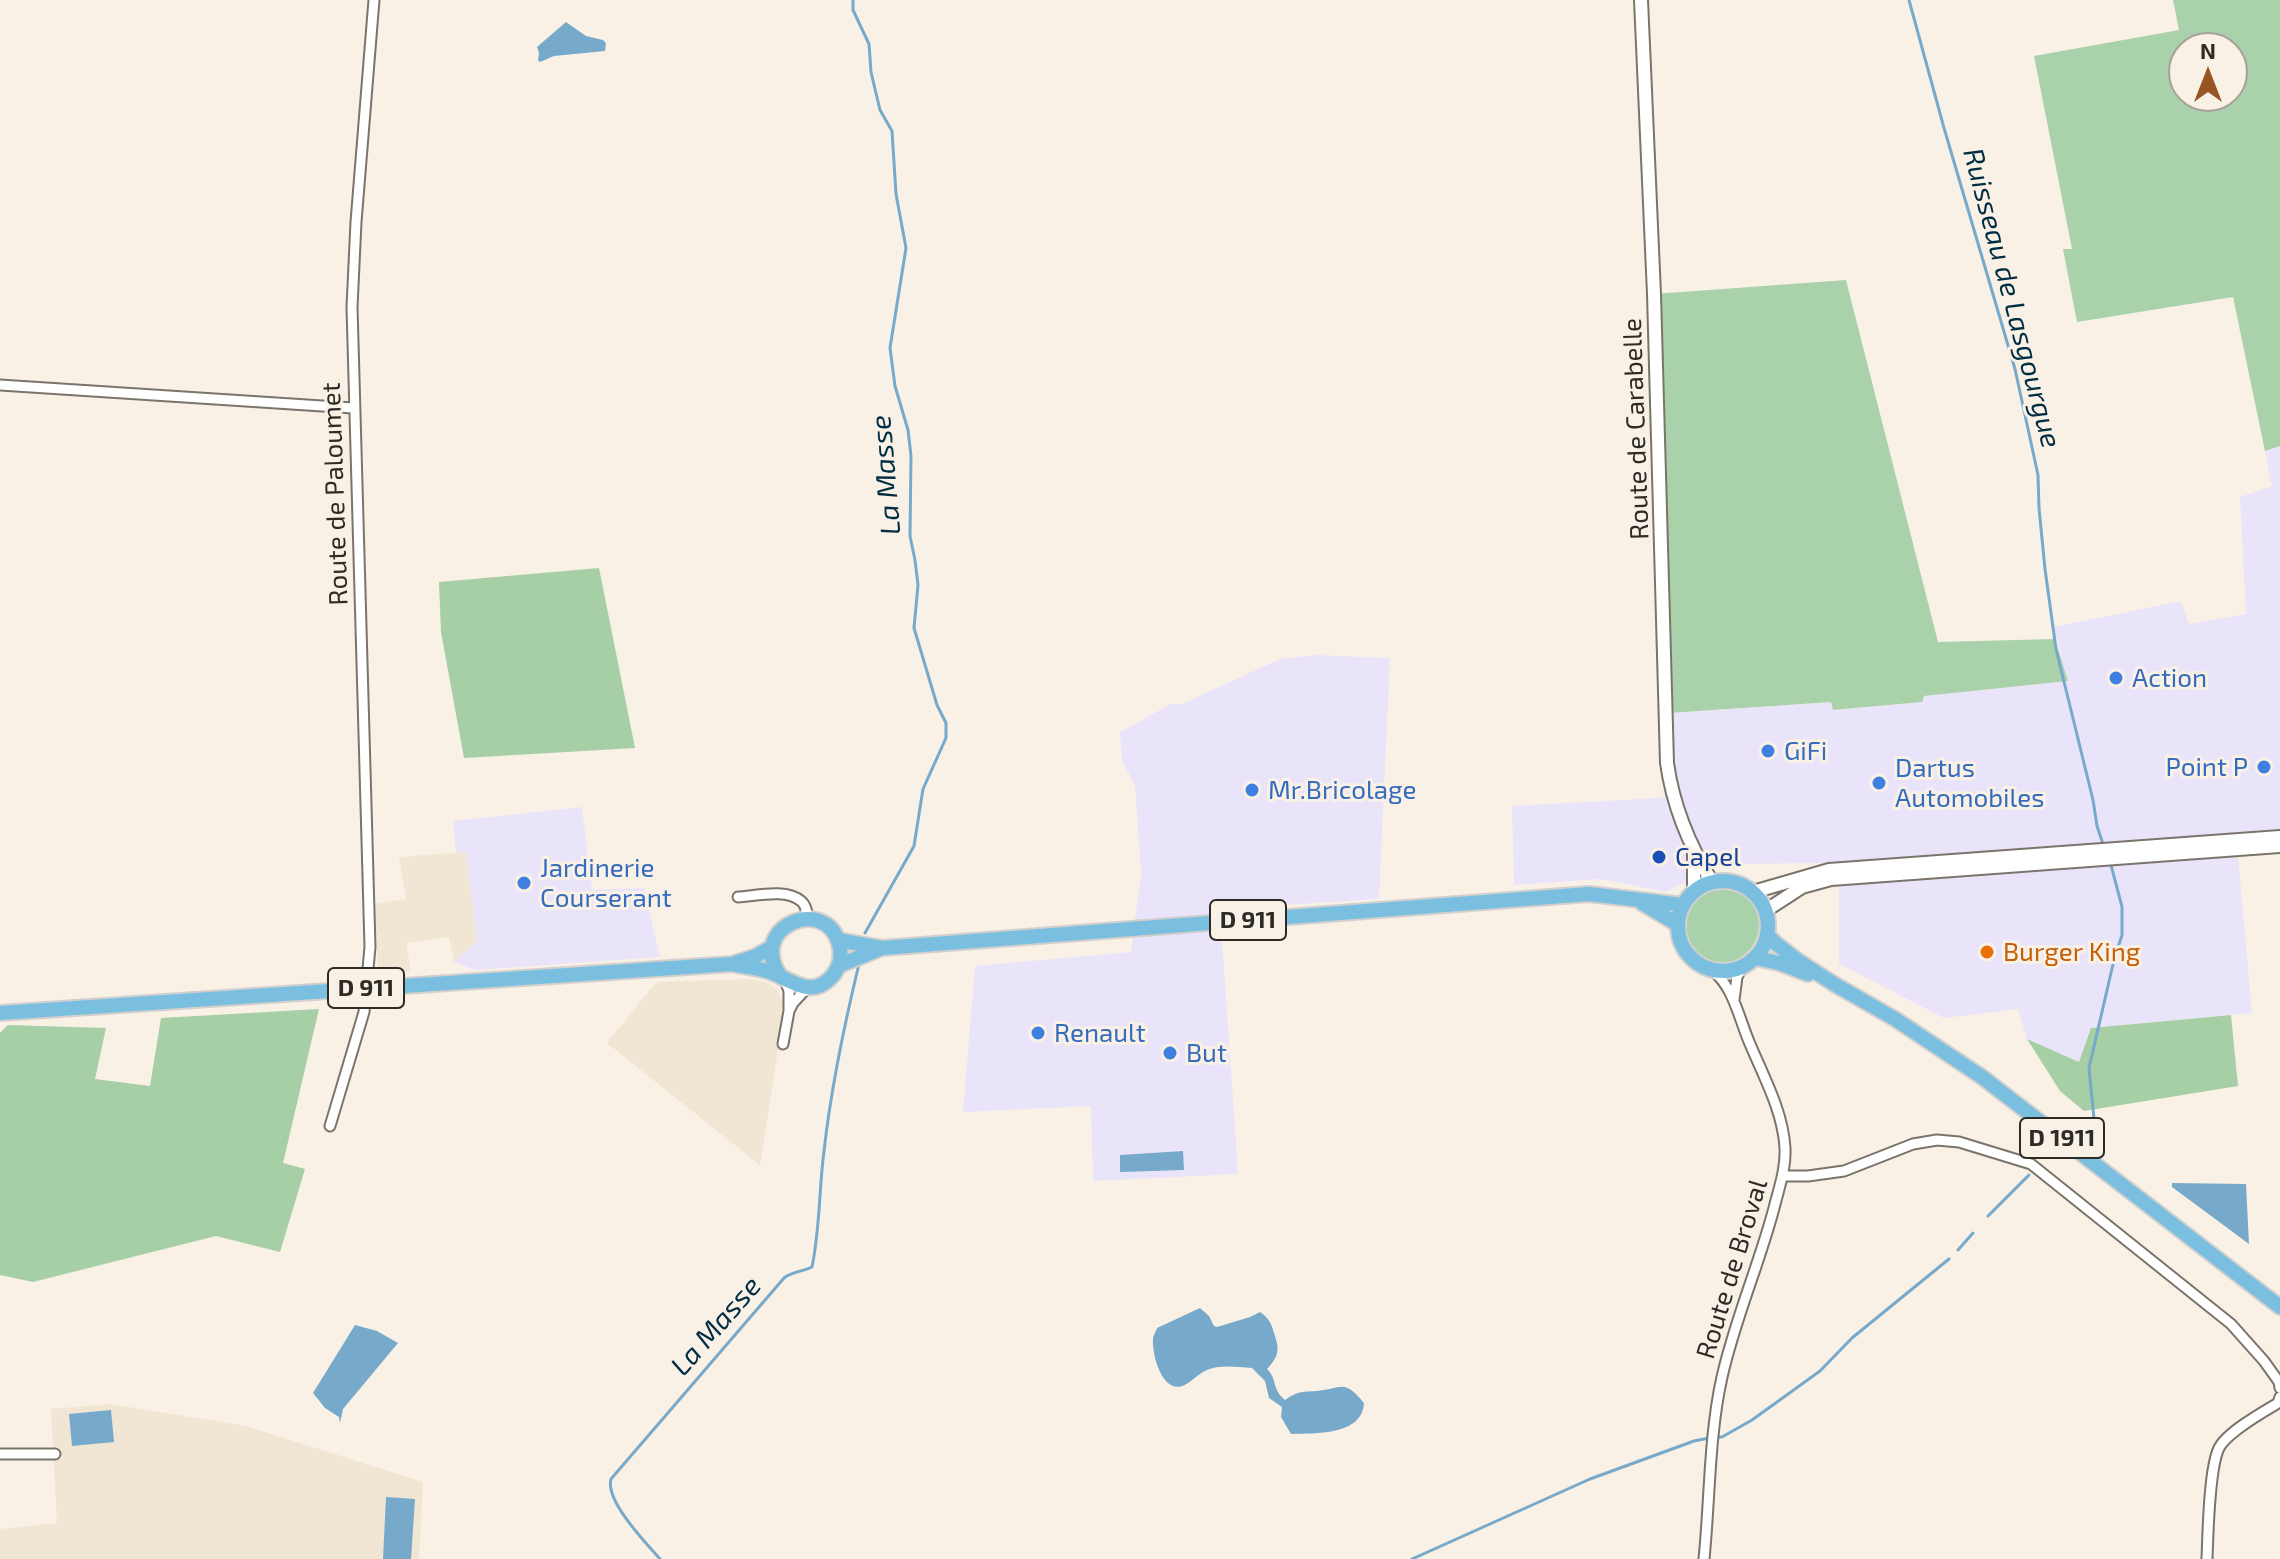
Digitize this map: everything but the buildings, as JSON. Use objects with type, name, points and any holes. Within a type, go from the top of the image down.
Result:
[{"type":"main road","name":"Route de Carabelle","points":[[1641,0],[1654,305],[1667,763],[1677,810],[1694,852],[1712,882]]},
{"type":"main road","points":[[1753,892],[1829,870],[2280,837]]},
{"type":"main road","points":[[1765,911],[1802,887],[1831,879],[2280,846]]},
{"type":"main road","name":"Route de Carabelle","points":[[1694,852],[1694,892]]},
{"type":"main road","points":[[1727,881],[1753,892],[1765,911],[1767,934],[1755,958],[1742,967],[1727,971],[1712,970],[1697,964],[1686,953],[1679,939],[1677,924],[1683,905],[1694,892],[1712,882],[1727,881]]},
{"type":"main road","name":"D 911","points":[[838,940],[882,948],[1589,894],[1683,905]]},
{"type":"main road","name":"D 911","points":[[1635,899],[1677,924]]},
{"type":"main road","points":[[808,919],[826,925],[838,940],[841,949],[838,966],[826,981],[808,987],[797,986],[783,978],[773,961],[772,947],[780,931],[788,924],[808,919]]},
{"type":"main road","name":"D 1911","points":[[1767,934],[1797,960],[1968,1067],[2280,1307]]},
{"type":"main road","name":"D 911","points":[[0,1013],[732,964],[772,947]]},
{"type":"main road","name":"D 911","points":[[838,966],[882,948]]},
{"type":"main road","name":"D 1911","points":[[1755,958],[1779,963],[1834,984]]},
{"type":"main road","name":"D 911","points":[[732,964],[764,970],[783,978]]},
{"type":"street","name":"Route de Paloumet","points":[[330,1126],[364,1012],[370,947],[353,408],[353,279],[374,0]]},
{"type":"street","points":[[0,385],[353,408]]},
{"type":"street","points":[[738,897],[785,894],[800,900],[806,908],[808,919]]},
{"type":"street","points":[[1734,1000],[1737,977],[1742,967]]},
{"type":"street","name":"Route de Broval","points":[[1704,1559],[1713,1423],[1722,1375],[1763,1248],[1783,1176],[1786,1150],[1783,1128],[1734,1000],[1723,979],[1712,970]]},
{"type":"street","points":[[783,978],[789,991],[783,1044]]},
{"type":"street","points":[[789,1011],[808,987]]},
{"type":"street","points":[[1783,1176],[1844,1171],[1913,1144],[1937,1140],[1959,1142],[2031,1164],[2231,1324],[2264,1361],[2280,1388]]},
{"type":"street","points":[[2207,1559],[2219,1447],[2231,1435],[2278,1403],[2280,1397]]},
{"type":"street","points":[[0,1454],[55,1454]]},
{"type":"shaded area","points":[[2280,446],[2280,851],[2238,855],[2252,1013],[2091,1028],[2080,1062],[2027,1039],[2018,1009],[1944,1018],[1839,964],[1839,863],[1720,864],[1666,892],[1601,879],[1514,885],[1512,806],[1660,798],[1677,792],[1671,769],[1669,713],[1832,702],[1833,710],[1922,702],[1923,696],[2067,681],[2054,627],[2181,601],[2189,624],[2246,614],[2240,497],[2272,486],[2265,451]]},
{"type":"shaded area","points":[[1315,655],[1390,658],[1379,899],[1220,909],[1238,1174],[1093,1181],[1091,1106],[963,1112],[975,966],[1131,952],[1141,873],[1135,785],[1122,761],[1120,732],[1171,704],[1182,704],[1280,659]]},
{"type":"shaded area","points":[[582,807],[592,890],[644,888],[660,957],[475,970],[454,962],[477,941],[465,852],[456,853],[453,821]]},
{"type":"shaded area","points":[[466,852],[477,941],[454,962],[449,937],[406,943],[411,971],[378,973],[375,904],[406,899],[399,857]]},
{"type":"shaded area","points":[[748,979],[767,982],[777,990],[785,1005],[760,1165],[607,1043],[656,982]]},
{"type":"shaded area","points":[[110,1404],[246,1426],[423,1482],[419,1559],[0,1559],[0,1529],[57,1523],[51,1409]]},
{"type":"green space","points":[[2173,0],[2280,0],[2280,446],[2265,451],[2233,297],[2077,322],[2063,249],[2072,249],[2034,56],[2179,30]]},
{"type":"green space","points":[[1846,280],[1938,642],[2055,639],[2068,681],[1924,696],[1922,702],[1833,710],[1831,702],[1669,713],[1654,294]]},
{"type":"green space","points":[[599,568],[635,748],[464,758],[441,632],[439,582]]},
{"type":"green space","points":[[1721,887],[1736,890],[1748,898],[1756,910],[1759,925],[1756,940],[1748,952],[1736,960],[1721,963],[1706,960],[1694,952],[1686,940],[1683,925],[1686,910],[1694,898],[1706,890]]},
{"type":"green space","points":[[319,1009],[283,1163],[305,1169],[280,1252],[216,1236],[33,1282],[0,1275],[0,1033],[8,1025],[106,1028],[95,1079],[150,1086],[161,1018]]},
{"type":"green space","points":[[2231,1015],[2238,1086],[2084,1111],[2060,1091],[2027,1039],[2079,1062],[2091,1028]]},
{"type":"water","points":[[566,22],[586,36],[603,40],[606,43],[605,51],[554,56],[540,62],[537,47]]},
{"type":"water","points":[[1183,1151],[1184,1170],[1120,1172],[1120,1155]]},
{"type":"water","points":[[2172,1183],[2246,1184],[2249,1244],[2172,1187]]},
{"type":"water","points":[[1200,1308],[1217,1327],[1260,1312],[1266,1316],[1278,1348],[1267,1369],[1285,1400],[1300,1392],[1342,1387],[1351,1390],[1364,1403],[1361,1414],[1355,1422],[1336,1430],[1291,1434],[1281,1417],[1282,1407],[1269,1398],[1265,1381],[1252,1368],[1215,1368],[1182,1386],[1169,1384],[1156,1363],[1154,1335],[1157,1328]]},
{"type":"water","points":[[355,1325],[377,1331],[398,1343],[343,1409],[340,1423],[339,1417],[325,1408],[313,1393]]},
{"type":"water","points":[[111,1410],[114,1442],[72,1446],[69,1414]]},
{"type":"water","points":[[386,1497],[415,1499],[411,1559],[383,1559]]},
{"type":"waterway","name":"La Masse","points":[[853,0],[853,10],[869,44],[871,72],[880,110],[892,131],[896,194],[906,248],[890,348],[911,456],[910,536],[918,585],[914,628],[937,705],[946,723],[946,738],[923,789],[914,846],[865,933]]},
{"type":"waterway","name":"Ruisseau de Lasgourgue","points":[[1909,0],[2015,369],[2038,475],[2045,569],[2056,649],[2103,844]]},
{"type":"waterway","name":"Ruisseau de Lasgourgue","points":[[2077,1137],[2089,1135],[2095,1129],[2089,1068],[2122,935],[2122,907],[2111,865]]},
{"type":"waterway","name":"La Masse","points":[[660,1559],[620,1510],[614,1499],[611,1479],[784,1278],[812,1267],[830,1104],[859,964]]},
{"type":"waterway","name":"Ruisseau de Lasgourgue","points":[[1988,1216],[2029,1175]]},
{"type":"waterway","name":"Ruisseau de Lasgourgue","points":[[1958,1250],[1973,1233]]},
{"type":"waterway","name":"Ruisseau de Lasgourgue","points":[[1717,1437],[1752,1420],[1820,1371],[1852,1338],[1949,1259]]},
{"type":"waterway","name":"Ruisseau de Lasgourgue","points":[[1412,1559],[1590,1479],[1709,1438]]},
{"type":"place","name":"Action","points":[[2116,678]]},
{"type":"place","name":"GiFi","points":[[1768,751]]},
{"type":"place","name":"Point P","points":[[2264,767]]},
{"type":"place","name":"Dartus Automobiles","points":[[1879,783]]},
{"type":"place","name":"Mr.Bricolage","points":[[1252,790]]},
{"type":"place","name":"Capel","points":[[1659,857]]},
{"type":"place","name":"Jardinerie Courserant","points":[[524,883]]},
{"type":"place","name":"Burger King","points":[[1987,952]]},
{"type":"place","name":"Renault","points":[[1038,1033]]},
{"type":"place","name":"But","points":[[1170,1053]]}]
